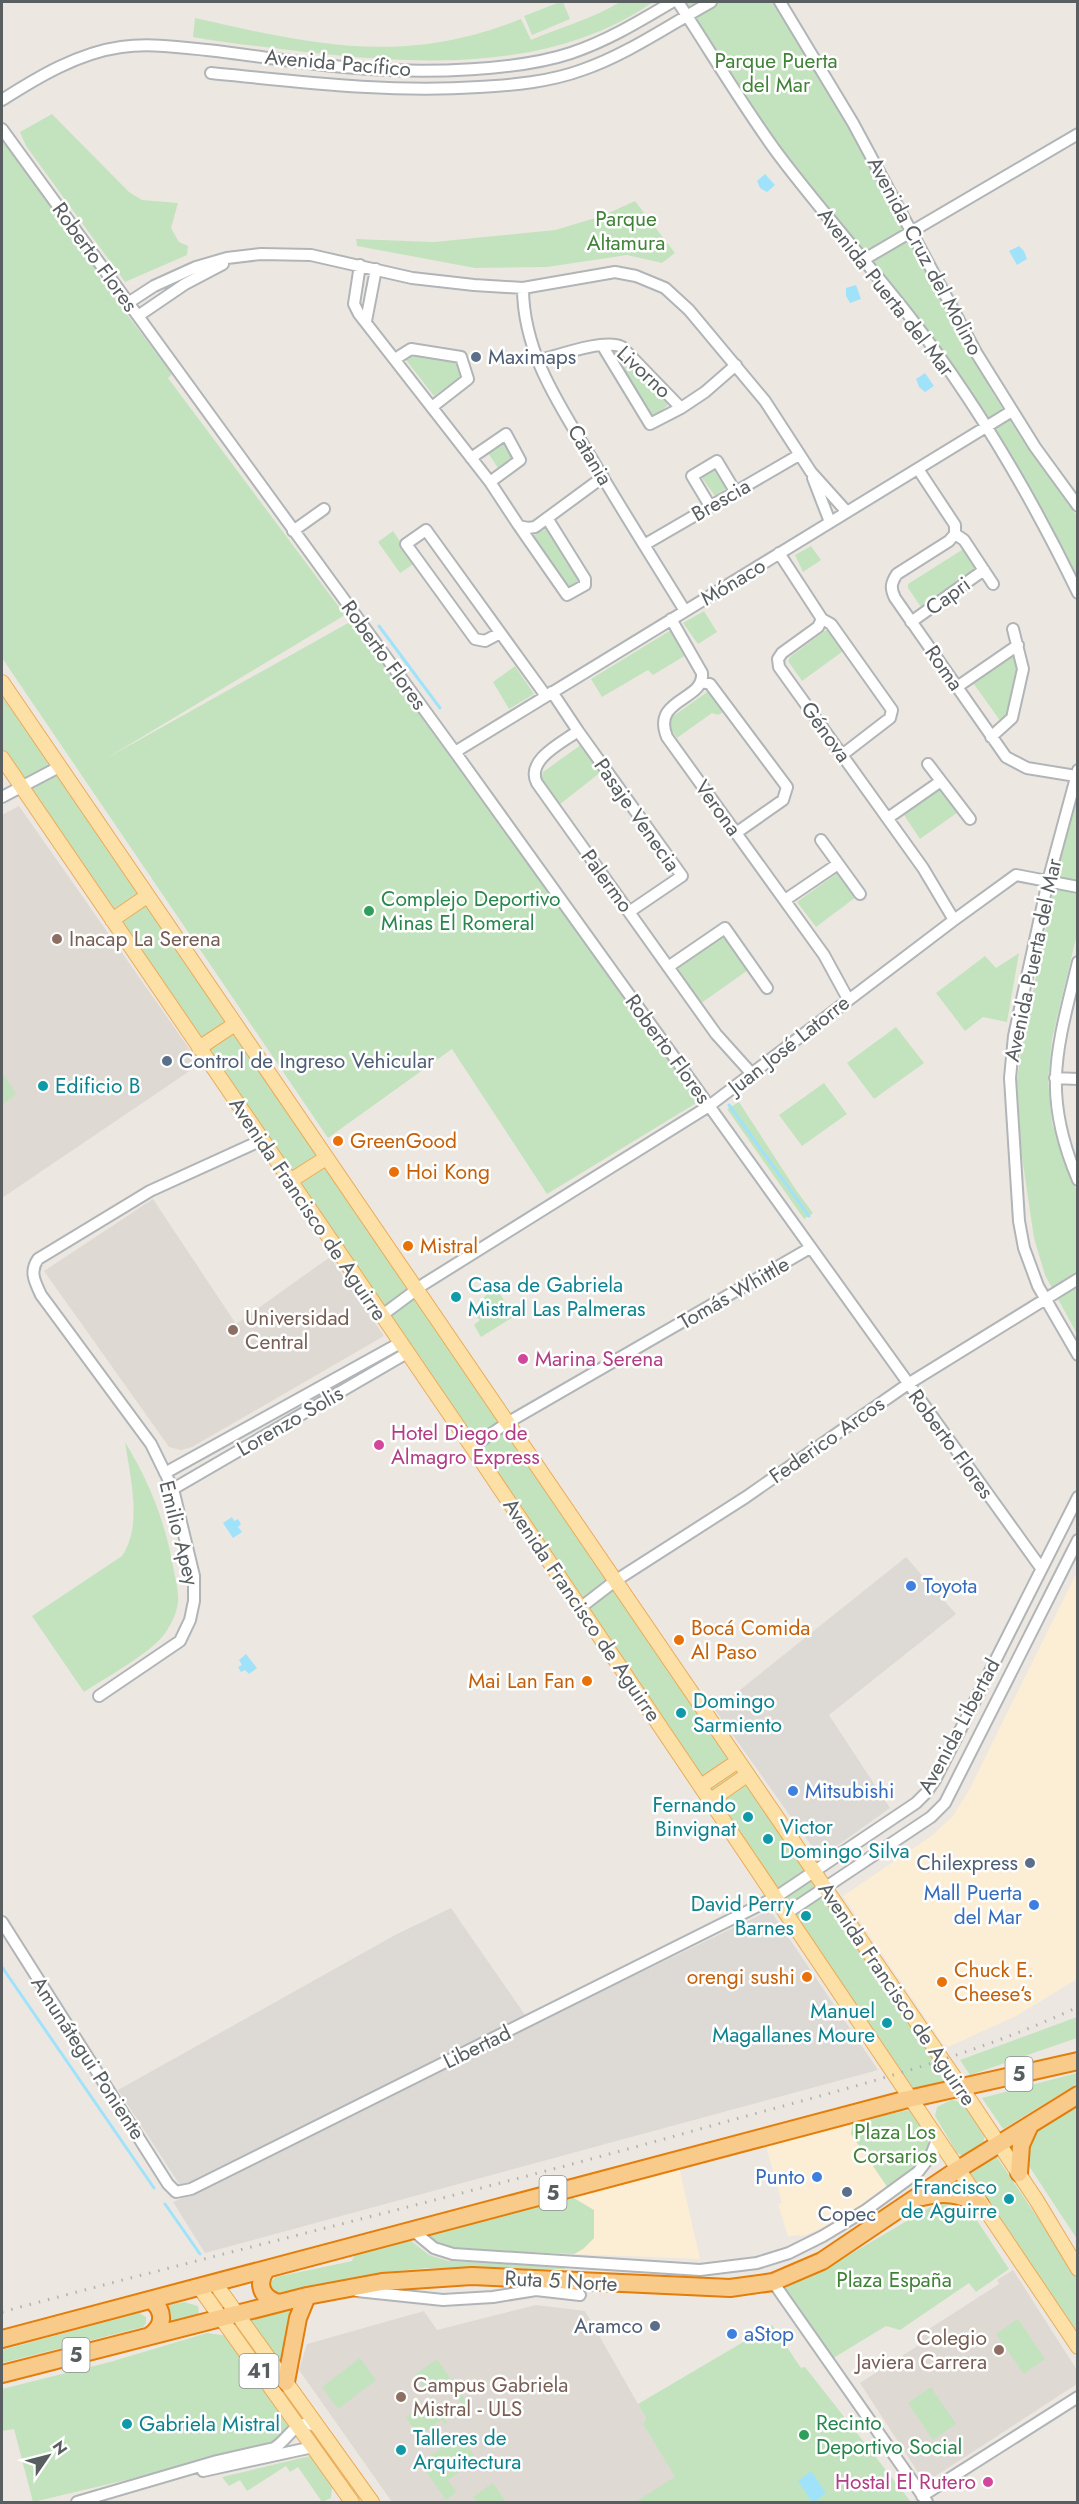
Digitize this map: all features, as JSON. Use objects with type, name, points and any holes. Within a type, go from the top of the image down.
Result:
[{"type":"highway","name":"5","points":[[2,2339],[266,2270],[411,2229],[910,2099],[1077,2061]]},
{"type":"highway","name":"Ruta 5 Norte","points":[[2,2374],[307,2296],[382,2282],[443,2277],[501,2277],[570,2290],[730,2288],[773,2282],[822,2260],[957,2170],[1077,2095]]},
{"type":"highway","points":[[1018,2173],[1021,2145],[1030,2125]]},
{"type":"highway","points":[[915,2199],[951,2193],[981,2205]]},
{"type":"highway","points":[[266,2270],[261,2278],[261,2288],[270,2300],[279,2303]]},
{"type":"highway","points":[[286,2382],[298,2318],[307,2296]]},
{"type":"highway","points":[[151,2300],[160,2310],[162,2318],[159,2328],[151,2335]]},
{"type":"main road","name":"Avenida Francisco de Aguirre","points":[[2,682],[961,2087],[1018,2173],[1077,2269]]},
{"type":"main road","name":"Avenida Francisco de Aguirre","points":[[2,758],[711,1800],[1077,2347]]},
{"type":"main road","points":[[112,920],[147,896]]},
{"type":"main road","points":[[199,1048],[235,1024]]},
{"type":"main road","points":[[290,1181],[326,1158]]},
{"type":"main road","points":[[701,1786],[738,1761]]},
{"type":"main road","points":[[711,1800],[747,1775]]},
{"type":"main road","name":"41","points":[[207,2285],[229,2315],[286,2382],[372,2502]]},
{"type":"main road","name":"41","points":[[229,2315],[297,2425],[352,2502]]},
{"type":"street","name":"Avenida Pacífico","points":[[2,100],[52,70],[82,57],[120,47],[180,47],[368,69],[446,69],[529,63],[556,57],[601,41],[672,2]]},
{"type":"street","name":"Avenida Puerta del Mar","points":[[678,2],[756,124],[910,318],[986,427],[1073,572],[1077,593]]},
{"type":"street","name":"Avenida Pacífico","points":[[211,73],[367,89],[438,90],[531,82],[560,77],[596,65],[711,2]]},
{"type":"street","name":"Avenida Cruz del Molino","points":[[780,2],[844,107],[954,314],[1012,411],[1077,506]]},
{"type":"street","points":[[529,63],[531,82]]},
{"type":"street","points":[[367,89],[368,69]]},
{"type":"street","name":"Roberto Flores","points":[[2,129],[455,752],[1041,1568]]},
{"type":"street","points":[[863,260],[1077,134]]},
{"type":"street","points":[[128,303],[154,286],[181,273],[212,262],[243,256],[298,254],[360,265],[412,278],[523,288],[615,272],[646,279],[665,288],[682,302],[765,401],[811,472],[847,512]]},
{"type":"street","points":[[138,316],[185,284],[243,256]]},
{"type":"street","points":[[360,265],[354,304],[490,482],[567,595],[585,585],[585,579],[547,518]]},
{"type":"street","points":[[366,321],[376,269]]},
{"type":"street","name":"Catania","points":[[523,288],[525,320],[537,361],[563,410],[685,611]]},
{"type":"street","name":"Livorno","points":[[537,361],[611,343],[622,346],[681,408],[705,392],[736,365]]},
{"type":"street","points":[[602,345],[651,424],[681,408]]},
{"type":"street","points":[[395,359],[411,349],[461,357],[468,379],[432,407]]},
{"type":"street","name":"Mónaco","points":[[455,752],[1012,411]]},
{"type":"street","points":[[471,458],[506,434],[520,460],[490,482]]},
{"type":"street","name":"Brescia","points":[[644,545],[799,455]]},
{"type":"street","points":[[710,506],[692,476],[717,461],[735,491]]},
{"type":"street","points":[[918,469],[955,525],[955,534],[964,540],[993,584]]},
{"type":"street","points":[[811,472],[830,522]]},
{"type":"street","points":[[519,526],[528,528],[535,526],[603,477]]},
{"type":"street","points":[[293,531],[324,509]]},
{"type":"street","points":[[500,633],[485,641],[475,639],[406,544],[426,530],[500,633],[578,730]]},
{"type":"street","name":"Roma","points":[[955,534],[949,541],[897,574],[892,581],[891,590],[1006,758],[1016,764],[1077,773]]},
{"type":"street","points":[[779,554],[822,619],[831,624],[892,710],[890,718],[842,755]]},
{"type":"street","name":"Capri","points":[[912,622],[984,570]]},
{"type":"street","points":[[672,619],[702,673],[702,682],[710,684],[787,787],[783,800],[736,833]]},
{"type":"street","name":"Génova","points":[[822,619],[818,627],[782,653],[778,663],[923,868],[954,920]]},
{"type":"street","points":[[991,737],[1012,718],[1023,669],[1013,629]]},
{"type":"street","points":[[957,687],[1017,645]]},
{"type":"street","name":"Verona","points":[[702,682],[668,710],[664,720],[664,731],[824,955],[848,999]]},
{"type":"street","name":"Palermo","points":[[578,730],[538,760],[534,769],[534,778],[716,1034],[752,1074]]},
{"type":"street","name":"Pasaje Venecia","points":[[578,730],[682,876],[629,912]]},
{"type":"street","points":[[928,764],[970,819]]},
{"type":"street","points":[[2,797],[59,767]]},
{"type":"street","name":"Avenida Puerta del Mar","points":[[1077,773],[1048,882],[1014,1036],[1010,1078],[1021,1235],[1028,1261],[1044,1298],[1077,1355]]},
{"type":"street","points":[[888,818],[941,781]]},
{"type":"street","points":[[821,840],[860,894]]},
{"type":"street","points":[[785,900],[838,864]]},
{"type":"street","name":"Juan José Latorre","points":[[381,1316],[416,1290],[709,1106],[848,999],[1016,875],[1077,887]]},
{"type":"street","points":[[668,967],[725,928],[767,988]]},
{"type":"street","name":"Avenida Puerta del Mar","points":[[1077,962],[1057,1048],[1054,1098],[1059,1128],[1077,1180]]},
{"type":"street","points":[[1055,1078],[1077,1079]]},
{"type":"street","name":"Emilio Apey","points":[[99,1696],[180,1641],[190,1620],[194,1601],[194,1576],[173,1489],[151,1444],[41,1295],[33,1273],[38,1259],[150,1191],[262,1140]]},
{"type":"street","name":"Tomás Whittle","points":[[472,1447],[507,1424],[810,1248]]},
{"type":"street","name":"Federico Arcos","points":[[580,1608],[615,1581],[746,1497],[908,1384],[1077,1279]]},
{"type":"street","name":"Lorenzo Solis","points":[[165,1473],[403,1348]]},
{"type":"street","name":"Lorenzo Solis","points":[[173,1489],[403,1348]]},
{"type":"street","name":"Avenida Libertad","points":[[776,1897],[911,1807],[926,1793],[1077,1497]]},
{"type":"street","name":"Avenida Libertad","points":[[787,1913],[931,1817],[945,1803],[1077,1540]]},
{"type":"street","name":"Libertad","points":[[176,2192],[201,2183],[776,1897]]},
{"type":"street","name":"Amunátegui Poniente","points":[[2,1922],[168,2184],[176,2192]]},
{"type":"street","points":[[411,2229],[434,2248],[453,2254],[700,2270],[738,2267],[789,2253],[848,2222],[918,2172],[932,2155],[937,2140]]},
{"type":"street","points":[[773,2282],[924,2499],[1077,2397]]},
{"type":"street","points":[[77,2502],[217,2461],[274,2448],[297,2425],[308,2423],[319,2428]]},
{"type":"street","points":[[179,2474],[219,2469],[313,2447]]},
{"type":"shaded area","name":"Inacap La Serena","points":[[19,806],[200,1064],[2,1198],[2,815]]},
{"type":"shaded area","name":"Universidad Central","points":[[153,1199],[236,1324],[330,1257],[384,1336],[192,1447],[181,1450],[169,1447],[44,1271]]},
{"type":"shaded area","points":[[906,1557],[956,1614],[829,1715],[890,1808],[820,1858],[715,1710]]},
{"type":"shaded area","name":"Mall Puerta del Mar","points":[[1077,1572],[1077,1979],[1016,2016],[948,2047],[943,2044],[843,1896],[933,1835],[953,1816],[969,1790]]},
{"type":"shaded area","points":[[451,1908],[532,2025],[770,1910],[878,2070],[205,2253],[173,2202],[187,2196],[118,2090],[395,1935]]},
{"type":"shaded area","points":[[853,2122],[851,2134],[888,2188],[843,2218],[806,2235],[788,2236],[778,2204],[782,2203],[766,2146]]},
{"type":"shaded area","points":[[679,2167],[700,2259],[574,2254],[594,2238],[594,2210],[572,2197]]},
{"type":"shaded area","points":[[1013,2270],[1077,2370],[1077,2384],[925,2483],[860,2383],[922,2343],[918,2336],[999,2284],[997,2280]]},
{"type":"shaded area","points":[[536,2305],[585,2311],[646,2418],[643,2424],[676,2478],[635,2502],[392,2502],[299,2370],[307,2344],[424,2311],[437,2330]]},
{"type":"green space","points":[[563,2],[570,19],[532,35],[524,16]]},
{"type":"green space","points":[[620,2],[653,2],[614,25],[572,41],[529,52],[485,58],[395,60],[305,52],[193,37],[195,18],[320,43],[397,46],[437,42],[478,34],[521,19],[531,40]]},
{"type":"green space","name":"Parque Puerta del Mar","points":[[684,2],[773,2],[831,89],[994,395],[1025,444],[1077,516],[1077,581],[1024,479],[967,387],[915,314],[848,234],[761,121]]},
{"type":"green space","points":[[52,114],[129,192],[142,200],[178,203],[171,228],[179,242],[188,246],[187,255],[125,282],[26,146],[20,132]]},
{"type":"green space","name":"Complejo Deportivo Minas El Romeral","points":[[2,137],[100,273],[98,276],[172,374],[168,378],[345,615],[107,758],[357,618],[698,1102],[547,1194],[452,1049],[328,1138],[2,658]]},
{"type":"green space","name":"Parque Altamura","points":[[635,201],[675,253],[662,263],[627,255],[547,267],[475,268],[357,246],[356,239],[434,242],[555,230],[602,216]]},
{"type":"green space","points":[[612,351],[620,353],[668,405],[654,417],[647,411]]},
{"type":"green space","points":[[412,355],[458,361],[462,376],[434,396],[406,360]]},
{"type":"green space","points":[[504,442],[514,458],[498,468],[488,453]]},
{"type":"green space","points":[[715,469],[728,487],[715,496],[702,478]]},
{"type":"green space","points":[[549,527],[579,575],[580,583],[571,589],[564,586],[531,537]]},
{"type":"green space","points":[[393,531],[415,563],[400,573],[378,542]]},
{"type":"green space","points":[[811,546],[821,560],[803,572],[795,555]]},
{"type":"green space","points":[[965,548],[978,569],[921,607],[908,588],[908,584]]},
{"type":"green space","points":[[704,611],[717,632],[698,644],[683,623]]},
{"type":"green space","points":[[830,627],[846,649],[802,681],[788,661],[790,657]]},
{"type":"green space","points":[[671,630],[686,655],[653,675],[648,670],[602,697],[591,679]]},
{"type":"green space","points":[[1016,649],[1019,659],[1010,717],[1001,722],[971,680]]},
{"type":"green space","points":[[515,666],[534,694],[509,709],[493,682]]},
{"type":"green space","points":[[2,687],[950,2082],[914,2090],[2,750]]},
{"type":"green space","points":[[710,690],[725,711],[718,715],[712,713],[677,738],[667,724],[672,717]]},
{"type":"green space","points":[[582,744],[601,772],[559,805],[541,780],[543,772]]},
{"type":"green space","points":[[940,783],[961,810],[920,839],[902,812]]},
{"type":"green space","points":[[1077,788],[1077,934],[1052,1039],[1048,1080],[1052,1123],[1069,1175],[1077,1191],[1077,1334],[1045,1275],[1034,1238],[1021,1150],[1017,1081],[1021,1050],[1057,873]]},
{"type":"green space","points":[[845,873],[860,894],[816,927],[797,902],[836,874]]},
{"type":"green space","points":[[724,936],[748,970],[700,1004],[676,970]]},
{"type":"green space","points":[[1019,953],[1007,1022],[983,1017],[965,1031],[936,993],[985,956],[996,968]]},
{"type":"green space","points":[[896,1027],[924,1063],[874,1099],[847,1063]]},
{"type":"green space","points":[[2,1072],[16,1094],[2,1105]]},
{"type":"green space","points":[[824,1083],[847,1114],[802,1146],[779,1115]]},
{"type":"green space","points":[[739,1102],[813,1213],[804,1219],[727,1109]]},
{"type":"green space","points":[[493,1284],[515,1316],[481,1337],[474,1325],[480,1320],[474,1315],[483,1309],[478,1301],[486,1296],[483,1291]]},
{"type":"green space","points":[[125,1442],[142,1472],[161,1517],[177,1584],[177,1606],[170,1625],[160,1640],[140,1656],[84,1692],[32,1616],[122,1556],[132,1530],[133,1516],[132,1485]]},
{"type":"green space","points":[[1077,2017],[1077,2038],[970,2075],[960,2060]]},
{"type":"green space","points":[[1077,2073],[1077,2084],[1003,2129],[982,2098]]},
{"type":"green space","points":[[951,2100],[967,2108],[985,2136],[983,2143],[963,2156],[957,2153],[935,2116],[937,2107]]},
{"type":"green space","points":[[1077,2103],[1077,2239],[1025,2160],[1031,2133]]},
{"type":"green space","name":"Plaza Los Corsarios","points":[[909,2110],[927,2139],[929,2147],[927,2155],[917,2168],[888,2188],[851,2134],[853,2122]]},
{"type":"green space","points":[[996,2156],[1077,2276],[1077,2334],[969,2175]]},
{"type":"green space","points":[[572,2197],[594,2210],[594,2238],[574,2254],[451,2249],[437,2245],[426,2235]]},
{"type":"green space","name":"Plaza España","points":[[951,2201],[962,2204],[970,2210],[1009,2269],[976,2292],[969,2283],[900,2330],[886,2326],[830,2360],[784,2293],[787,2286],[822,2271],[932,2206]]},
{"type":"green space","points":[[410,2240],[429,2255],[448,2261],[563,2266],[565,2269],[427,2268],[387,2272],[279,2297],[270,2291],[271,2281],[276,2277],[352,2261],[355,2253]]},
{"type":"green space","points":[[184,2302],[198,2306],[199,2316],[166,2326],[163,2306]]},
{"type":"green space","points":[[293,2310],[283,2352],[282,2368],[248,2320]]},
{"type":"green space","points":[[139,2313],[146,2317],[143,2327],[2,2363],[2,2350]]},
{"type":"green space","points":[[1018,2319],[1045,2359],[1024,2374],[996,2334]]},
{"type":"green space","points":[[772,2325],[801,2368],[805,2367],[911,2502],[635,2502],[675,2477],[643,2424],[646,2418],[638,2404]]},
{"type":"green space","points":[[207,2333],[228,2336],[293,2426],[278,2444],[33,2502],[14,2429],[2,2431],[2,2389],[110,2362]]},
{"type":"green space","points":[[360,2358],[376,2380],[338,2409],[322,2387]]},
{"type":"green space","points":[[437,2359],[468,2404],[464,2407],[447,2383],[429,2395],[415,2375]]},
{"type":"green space","points":[[931,2387],[956,2424],[933,2440],[908,2403]]},
{"type":"green space","points":[[433,2398],[447,2419],[445,2420],[447,2423],[441,2420],[424,2432],[429,2439],[423,2443],[406,2417]]},
{"type":"green space","points":[[460,2435],[477,2460],[448,2480],[456,2492],[446,2500],[424,2469],[431,2455]]},
{"type":"green space","points":[[310,2456],[332,2487],[331,2498],[322,2502],[298,2467],[290,2472],[286,2466],[247,2491],[240,2480],[229,2486],[222,2477]]},
{"type":"green space","points":[[493,2483],[506,2502],[478,2502],[473,2497]]},
{"type":"water","points":[[765,174],[775,185],[767,192],[760,188],[757,181]]},
{"type":"water","points":[[1019,246],[1027,259],[1017,265],[1009,251]]},
{"type":"water","points":[[856,285],[861,299],[850,303],[846,296],[846,288]]},
{"type":"water","points":[[925,373],[934,386],[925,392],[919,387],[916,379]]},
{"type":"water","points":[[232,1517],[234,1521],[238,1519],[241,1524],[238,1527],[242,1532],[233,1538],[223,1523]]},
{"type":"water","points":[[246,1654],[257,1668],[249,1674],[245,1670],[241,1672],[238,1667],[242,1665],[239,1660]]},
{"type":"water","points":[[811,2471],[826,2493],[815,2502],[812,2502],[798,2481]]},
{"type":"waterway","points":[[379,626],[440,708]]},
{"type":"waterway","points":[[729,1105],[809,1216]]},
{"type":"waterway","points":[[2,1967],[154,2188]]},
{"type":"waterway","points":[[165,2204],[200,2254]]},
{"type":"railway","points":[[2,2312],[625,2150],[898,2074],[989,2043],[1078,2007]]},
{"type":"place","name":"Maximaps","points":[[476,357]]},
{"type":"place","name":"Complejo Deportivo Minas El Romeral","points":[[369,911]]},
{"type":"place","name":"Inacap La Serena","points":[[57,939]]},
{"type":"place","name":"Control de Ingreso Vehicular","points":[[167,1061]]},
{"type":"place","name":"Edificio B","points":[[43,1086]]},
{"type":"place","name":"GreenGood","points":[[338,1141]]},
{"type":"place","name":"Hoi Kong","points":[[394,1172]]},
{"type":"place","name":"Mistral","points":[[408,1246]]},
{"type":"place","name":"Casa de Gabriela Mistral Las Palmeras","points":[[456,1297]]},
{"type":"place","name":"Universidad Central","points":[[233,1330]]},
{"type":"place","name":"Marina Serena","points":[[523,1359]]},
{"type":"place","name":"Hotel Diego de Almagro Express","points":[[379,1445]]},
{"type":"place","name":"Toyota","points":[[911,1586]]},
{"type":"place","name":"Bocá Comida Al Paso","points":[[679,1640]]},
{"type":"place","name":"Mai Lan Fan","points":[[587,1681]]},
{"type":"place","name":"Domingo Sarmiento","points":[[681,1713]]},
{"type":"place","name":"Mitsubishi","points":[[793,1791]]},
{"type":"place","name":"Fernando Binvignat","points":[[748,1817]]},
{"type":"place","name":"Victor Domingo Silva","points":[[768,1839]]},
{"type":"place","name":"Chilexpress","points":[[1030,1863]]},
{"type":"place","name":"Mall Puerta del Mar","points":[[1034,1905]]},
{"type":"place","name":"David Perry Barnes","points":[[806,1916]]},
{"type":"place","name":"orengi sushi","points":[[807,1977]]},
{"type":"place","name":"Chuck E. Cheese‘s","points":[[942,1982]]},
{"type":"place","name":"Manuel Magallanes Moure","points":[[887,2023]]},
{"type":"place","name":"Punto","points":[[817,2177]]},
{"type":"place","name":"Copec","points":[[847,2192]]},
{"type":"place","name":"Francisco de Aguirre","points":[[1009,2199]]},
{"type":"place","name":"Aramco","points":[[655,2326]]},
{"type":"place","name":"aStop","points":[[732,2334]]},
{"type":"place","name":"Colegio Javiera Carrera","points":[[999,2350]]},
{"type":"place","name":"Campus Gabriela Mistral - ULS","points":[[401,2397]]},
{"type":"place","name":"Gabriela Mistral","points":[[127,2424]]},
{"type":"place","name":"Recinto Deportivo Social","points":[[804,2435]]},
{"type":"place","name":"Talleres de Arquitectura","points":[[401,2450]]},
{"type":"place","name":"Hostal El Rutero","points":[[988,2482]]}]
